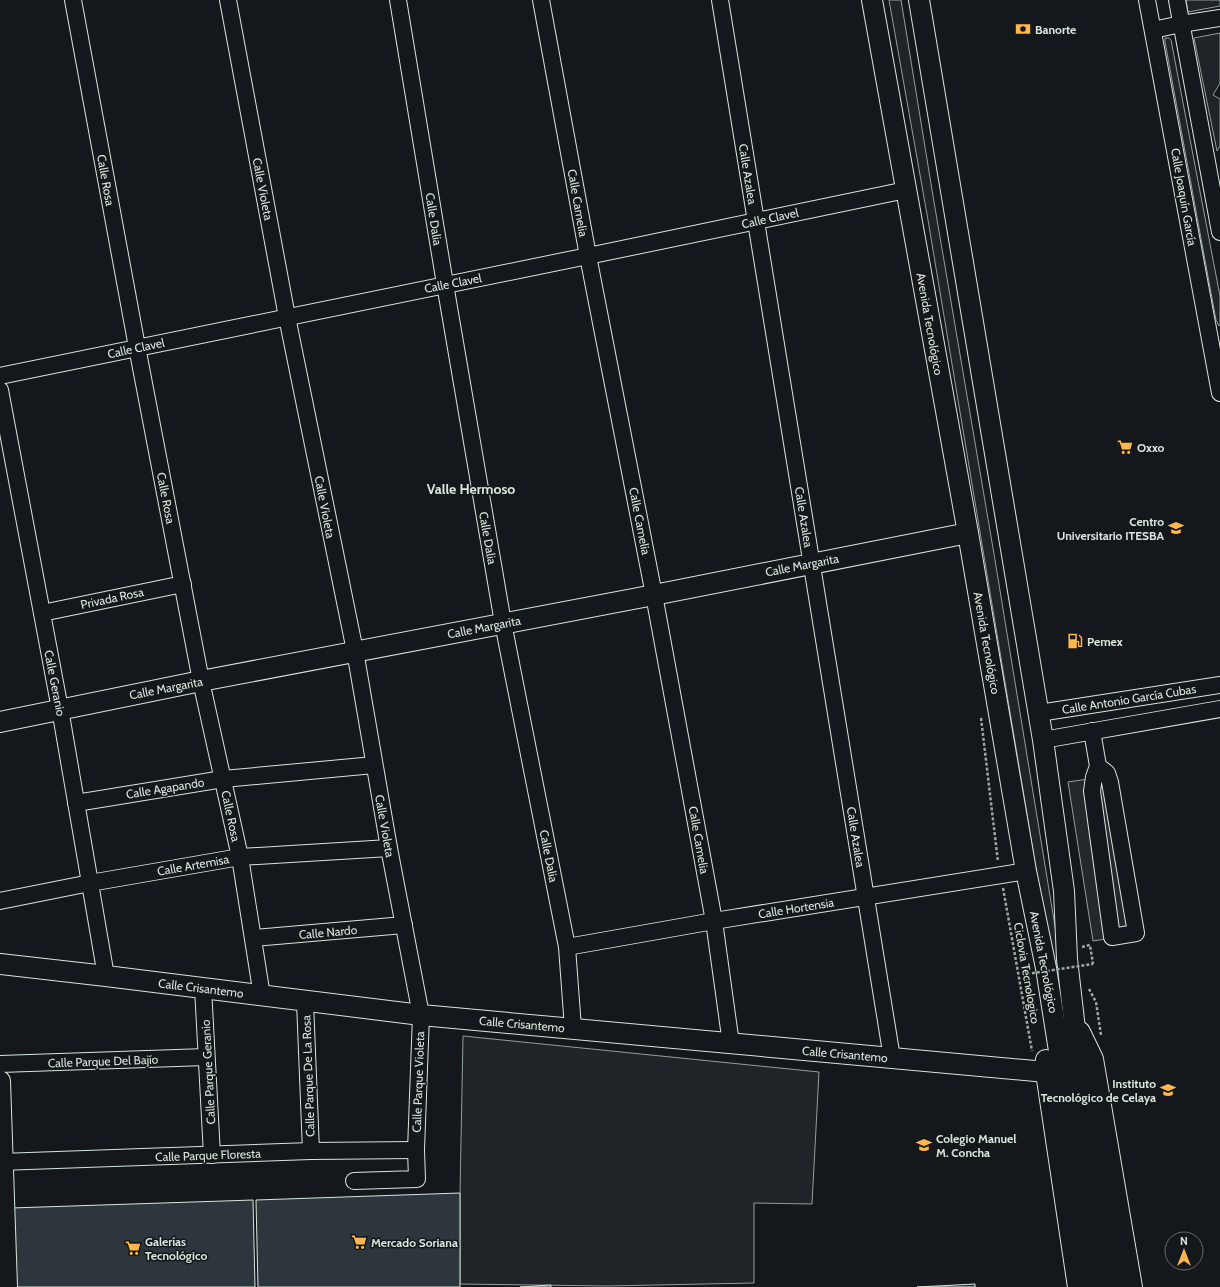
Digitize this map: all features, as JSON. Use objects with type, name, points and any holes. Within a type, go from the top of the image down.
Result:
[{"type":"main road","name":"Avenida Tecnológico","points":[[872,0],[968,533],[1026,871],[1046,968],[1064,1019],[1084,1108],[1112,1287]]},
{"type":"main road","name":"Avenida Tecnológico","points":[[919,0],[1039,713],[1064,891],[1067,959],[1064,1019],[1096,1287]]},
{"type":"main road","name":"Calle Margarita","points":[[0,722],[201,681],[654,595],[968,533]]},
{"type":"main road","name":"Calle Crisantemo","points":[[0,964],[421,1015],[1041,1072]]},
{"type":"main road","points":[[1064,1019],[1045,1066],[1041,1072],[1078,1287]]},
{"type":"main road","points":[[1064,1019],[1093,1059],[1132,1287]]},
{"type":"main road","points":[[0,1082],[2,1201],[7,1287]]},
{"type":"street","name":"Calle Rosa","points":[[73,0],[137,347],[201,681],[240,857],[262,996]]},
{"type":"street","name":"Calle Violeta","points":[[228,0],[287,317],[355,652],[389,848],[421,1015]]},
{"type":"street","name":"Calle Dalia","points":[[398,0],[503,623],[567,947],[572,1028]]},
{"type":"street","name":"Calle Camelia","points":[[541,0],[588,256],[654,595],[714,921],[731,1044]]},
{"type":"street","name":"Calle Azalea","points":[[720,0],[892,1058]]},
{"type":"street","name":"Calle Joaquín García","points":[[1147,0],[1216,347],[1220,393]]},
{"type":"street","points":[[1177,0],[1220,232]]},
{"type":"street","points":[[1153,30],[1220,18]]},
{"type":"street","name":"Calle Clavel","points":[[0,376],[906,190]]},
{"type":"street","name":"Calle Geranio","points":[[0,390],[60,709],[106,976]]},
{"type":"street","name":"Privada Rosa","points":[[42,613],[183,584]]},
{"type":"street","name":"Calle Antonio García Cubas","points":[[1039,713],[1220,685]]},
{"type":"street","points":[[1193,690],[1196,714]]},
{"type":"street","name":"Calle Antonio García Cubas","points":[[1043,740],[1220,710]]},
{"type":"street","points":[[1092,731],[1098,766],[1094,777],[1092,791],[1112,937],[1136,933],[1110,782],[1107,773],[1098,766]]},
{"type":"street","name":"Calle Agapando","points":[[76,802],[223,779],[374,765]]},
{"type":"street","name":"Calle Artemisa","points":[[0,901],[90,883],[240,857],[389,848]]},
{"type":"street","name":"Calle Hortensia","points":[[567,947],[714,921],[1026,871]]},
{"type":"street","name":"Calle Nardo","points":[[253,938],[404,925]]},
{"type":"street","name":"Calle Parque Geranio","points":[[203,988],[212,1155]]},
{"type":"street","name":"Calle Parque De La Rosa","points":[[305,1002],[311,1151]]},
{"type":"street","name":"Calle Parque Violeta","points":[[354,1181],[417,1180],[416,1150],[421,1015]]},
{"type":"street","name":"Calle Parque Del Bajío","points":[[0,1064],[206,1057]]},
{"type":"street","name":"Calle Parque Floresta","points":[[1,1162],[311,1151],[416,1150]]},
{"type":"path","name":"Ciclovia Tecnologico","points":[[980,711],[1001,875],[1041,1072]]},
{"type":"path","points":[[1027,974],[1093,964]]},
{"type":"shaded area","points":[[889,0],[901,0],[1061,963],[1052,964],[928,220]]},
{"type":"shaded area","points":[[1186,0],[1220,0],[1220,6],[1188,12]]},
{"type":"shaded area","points":[[1220,33],[1220,83],[1213,95],[1220,99],[1220,146],[1217,151],[1194,38]]},
{"type":"shaded area","points":[[1165,38],[1169,38],[1171,40],[1220,296],[1219,326],[1216,320]]},
{"type":"shaded area","points":[[1115,775],[1144,933],[1093,941],[1068,782]]},
{"type":"shaded area","points":[[463,1036],[819,1072],[812,1204],[754,1203],[754,1283],[607,1286],[460,1284]]},
{"type":"building","name":"Mercado Soriana","points":[[460,1193],[460,1287],[258,1287],[256,1200]]},
{"type":"building","name":"Galerías Tecnológico","points":[[253,1200],[255,1287],[14,1287],[11,1208]]},
{"type":"building","points":[[975,1284],[975,1287],[917,1287]]},
{"type":"building","points":[[551,1285],[551,1287],[520,1287]]},
{"type":"place","name":"Banorte","points":[[1023,29]]},
{"type":"place","name":"Oxxo","points":[[1125,447]]},
{"type":"place","name":"Centro Universitario ITESBA","points":[[1176,528]]},
{"type":"place","name":"Pemex","points":[[1075,641]]},
{"type":"place","name":"Instituto Tecnológico de Celaya","points":[[1168,1090]]},
{"type":"place","name":"Colegio Manuel M. Concha","points":[[924,1145]]},
{"type":"place","name":"Mercado Soriana","points":[[359,1242]]},
{"type":"place","name":"Galerías Tecnológico","points":[[133,1248]]},
{"type":"district","name":"Valle Hermoso","points":[[471,489]]}]
